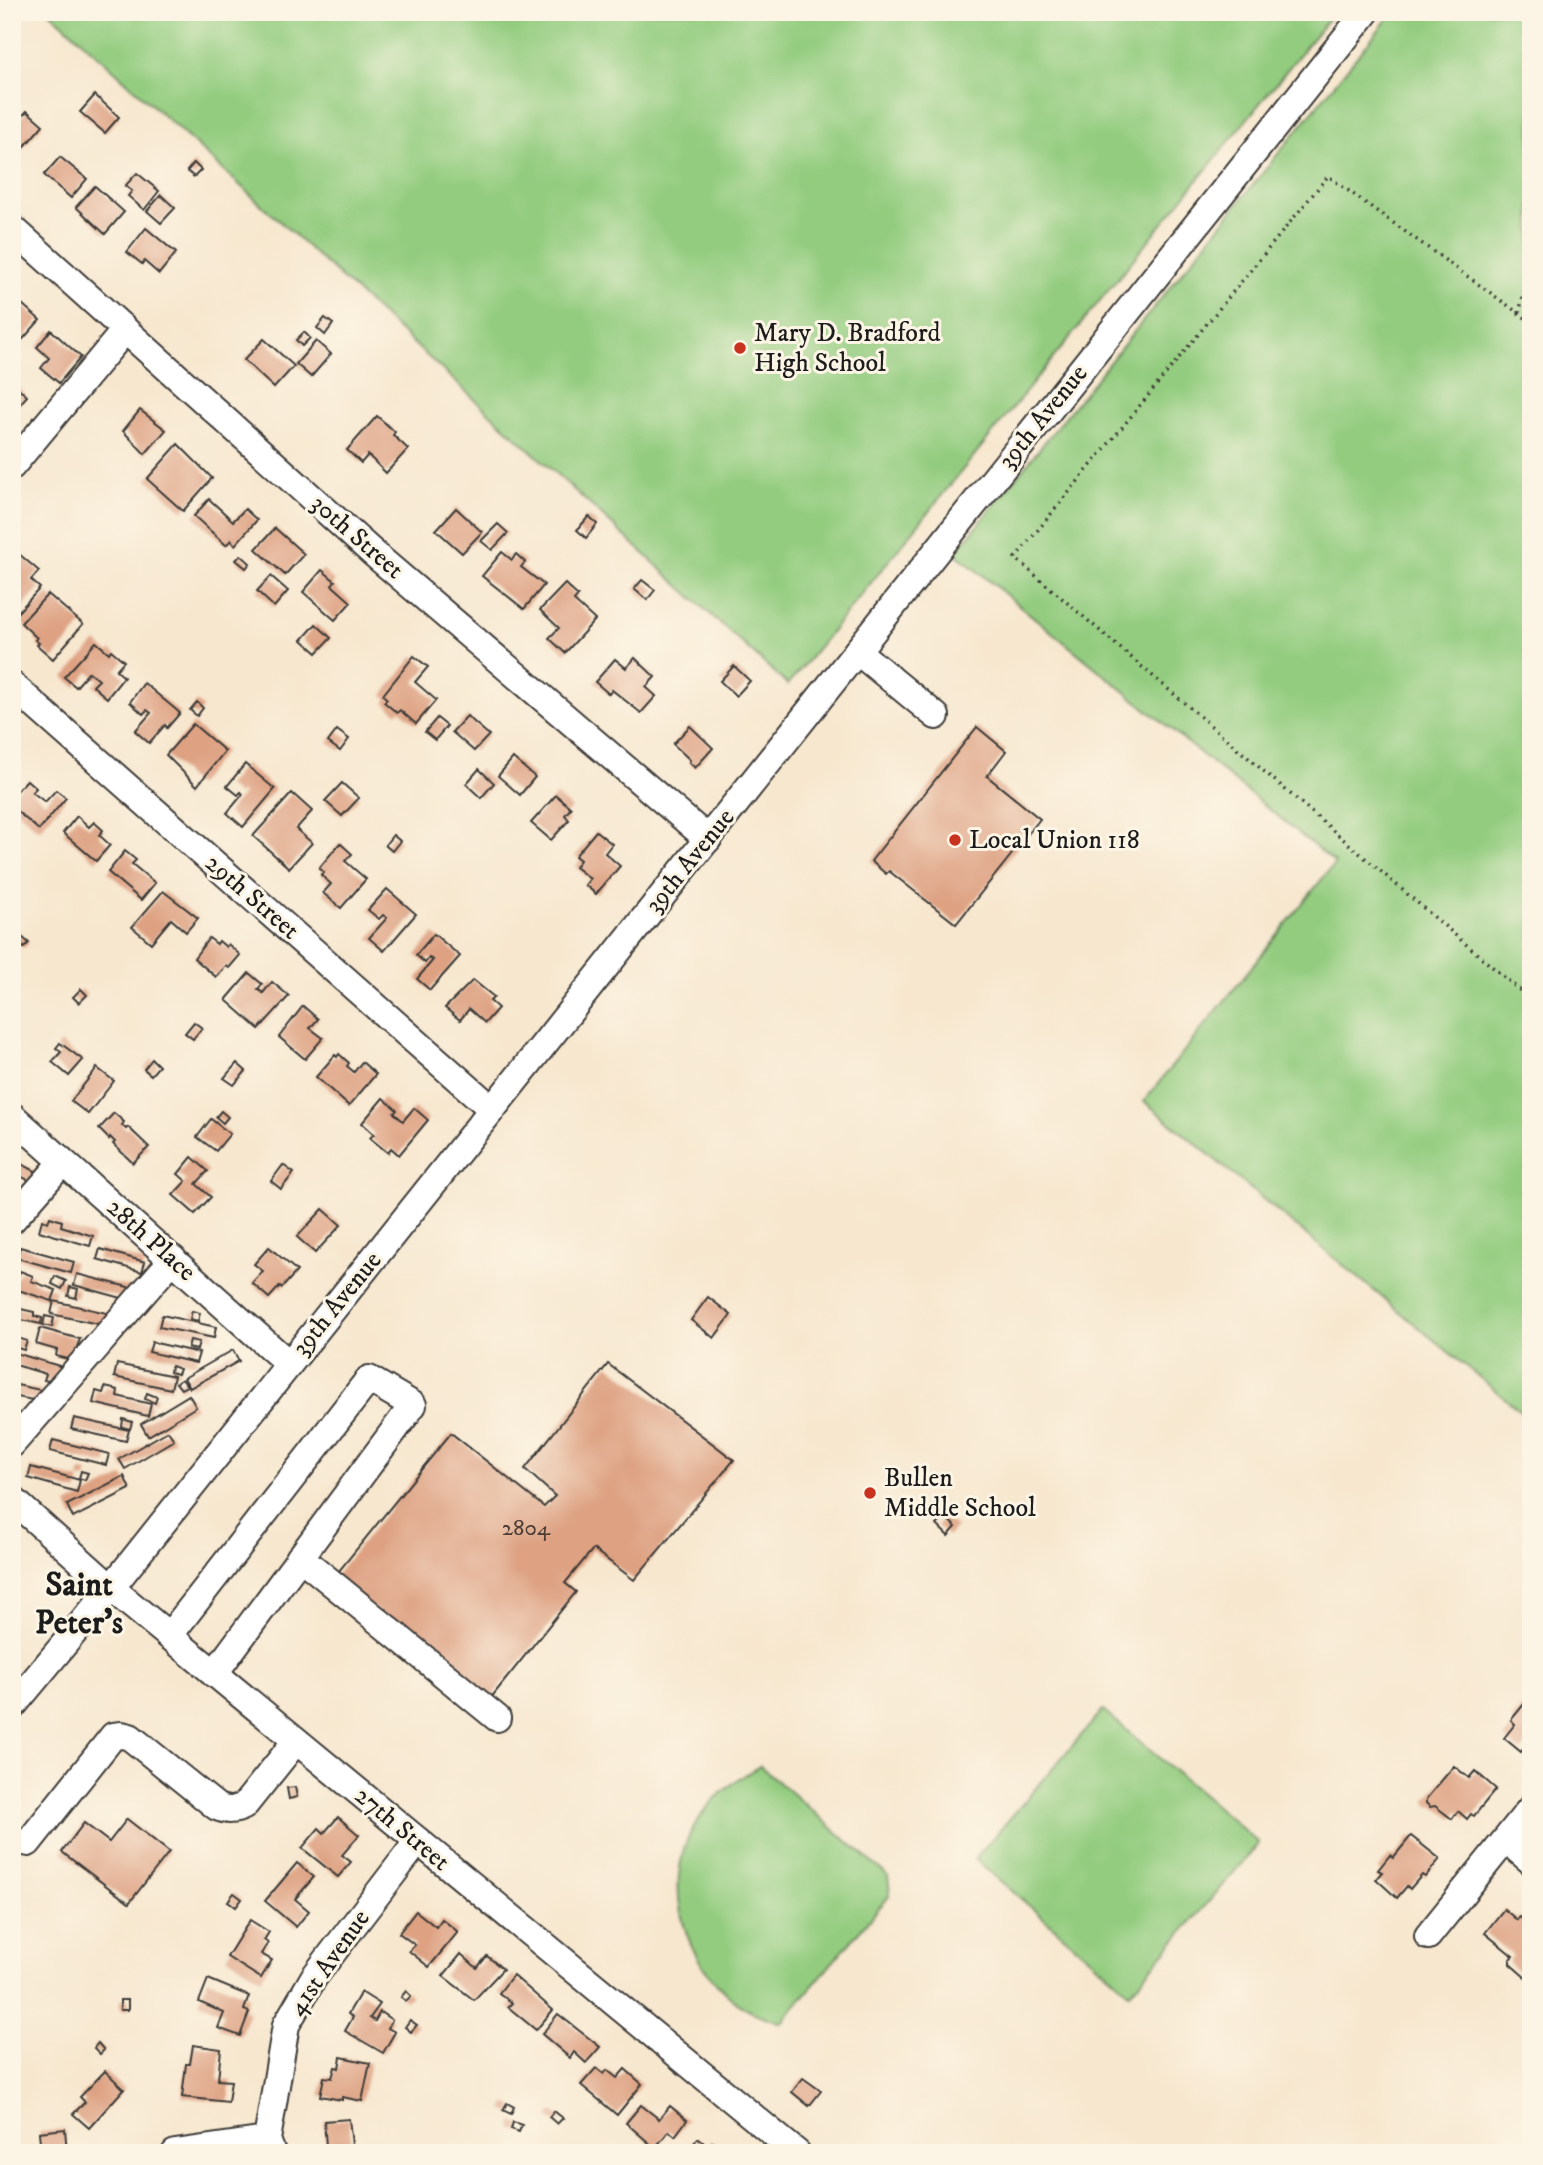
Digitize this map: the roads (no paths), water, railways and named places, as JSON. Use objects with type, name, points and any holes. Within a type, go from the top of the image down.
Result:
[{"type":"street","name":"39th Avenue","points":[[12,1707],[111,1588],[1366,12]]},
{"type":"street","name":"30th Street","points":[[12,228],[373,553],[708,839]]},
{"type":"street","points":[[12,466],[125,330]]},
{"type":"street","points":[[857,651],[936,716]]},
{"type":"street","name":"29th Street","points":[[12,685],[492,1110]]},
{"type":"street","name":"28th Place","points":[[12,1116],[289,1364]]},
{"type":"street","points":[[12,1220],[63,1162]]},
{"type":"street","points":[[12,1444],[173,1259]]},
{"type":"street","points":[[169,1636],[369,1379],[413,1405],[214,1674]]},
{"type":"street","name":"27th Street","points":[[12,1499],[111,1588],[214,1674],[797,2153]]},
{"type":"street","points":[[300,1557],[497,1718]]},
{"type":"street","points":[[28,1843],[113,1736],[130,1738],[225,1811],[244,1806],[296,1741]]},
{"type":"street","points":[[1428,1936],[1531,1808]]},
{"type":"street","points":[[1506,1840],[1531,1861]]},
{"type":"street","name":"41st Avenue","points":[[269,2146],[286,2025],[314,1977],[418,1841]]},
{"type":"street","points":[[175,2153],[269,2146]]},
{"type":"water","points":[[1522,12],[1531,12],[1531,52],[1522,36]]},
{"type":"place","name":"Mary D. Bradford High School","points":[[740,348]]},
{"type":"place","name":"Local Union 118","points":[[955,840]]},
{"type":"place","name":"Bullen Middle School","points":[[870,1493]]},
{"type":"district","name":"Saint Peter's","points":[[79,1604]]}]
